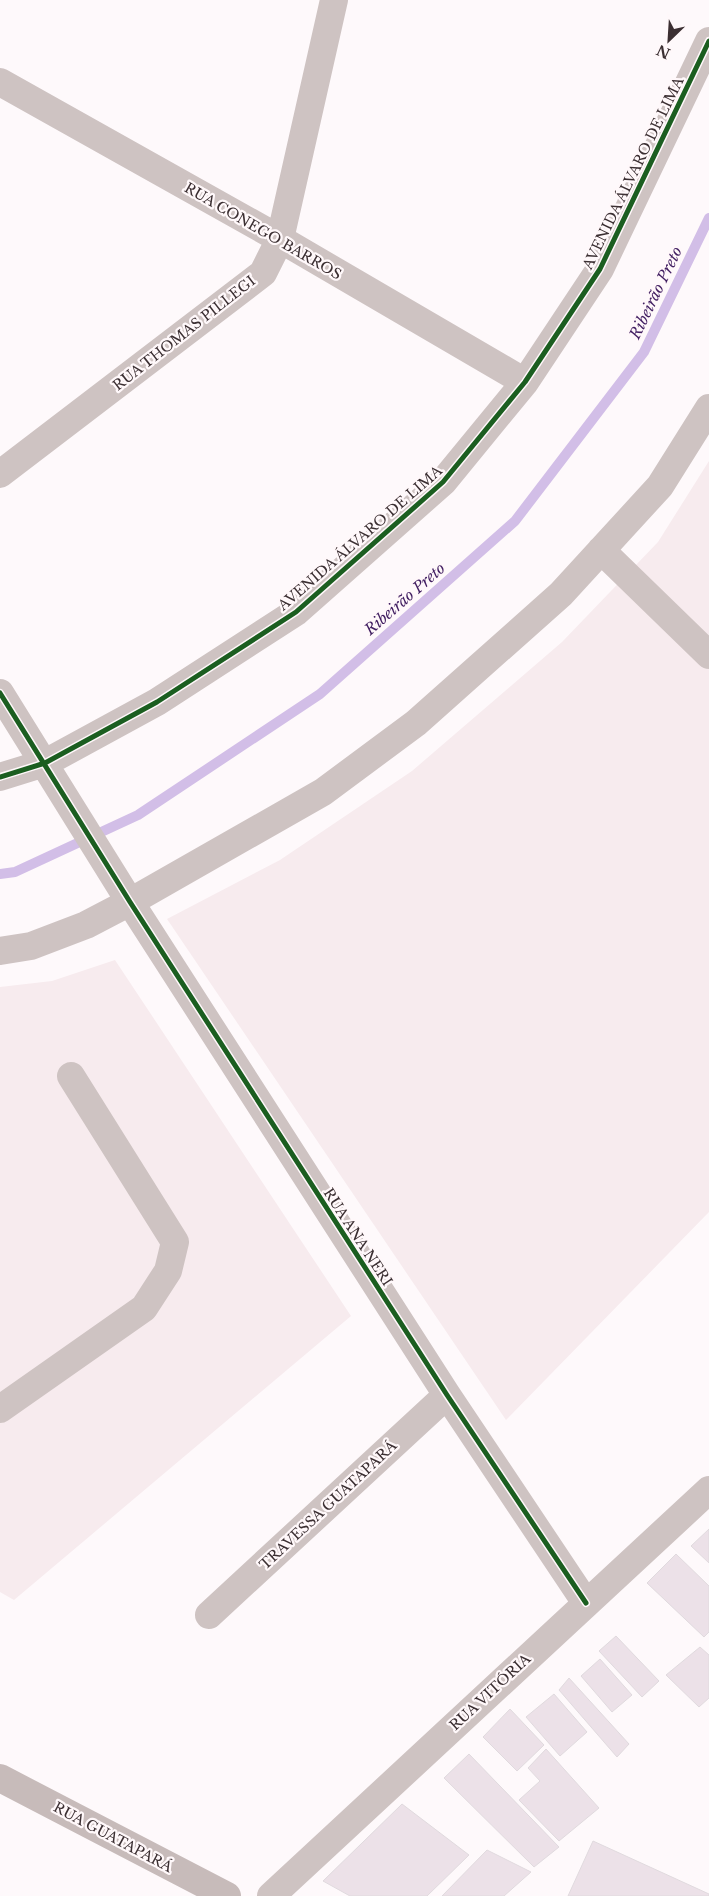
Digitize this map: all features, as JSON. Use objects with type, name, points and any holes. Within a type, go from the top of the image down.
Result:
[{"type":"main road","name":"RUA GUATAPARÁ","points":[[0,1778],[227,1896]]},
{"type":"street","name":"RUA THOMAS PILLEGI","points":[[0,474],[263,272],[280,239],[334,0]]},
{"type":"street","name":"AVENIDA ÁLVARO DE LIMA","points":[[0,777],[45,762],[157,702],[296,612],[443,482],[525,382],[600,269],[709,41]]},
{"type":"street","name":"RUA CONEGO BARROS","points":[[0,82],[280,239],[525,382]]},
{"type":"street","points":[[0,951],[31,946],[86,925],[123,891],[323,792],[416,722],[560,594],[660,486],[709,408]]},
{"type":"street","points":[[601,550],[709,655]]},
{"type":"street","name":"RUA ANA NERI","points":[[0,692],[123,891],[447,1395],[586,1603]]},
{"type":"street","points":[[0,1409],[144,1308],[168,1271],[174,1242],[71,1076]]},
{"type":"street","name":"TRAVESSA GUATAPARÁ","points":[[209,1615],[447,1395]]},
{"type":"street","name":"RUA VITÓRIA","points":[[271,1896],[709,1490]]},
{"type":"shaded area","points":[[709,461],[709,1212],[506,1420],[167,919],[280,860],[412,771],[562,642],[658,542]]},
{"type":"shaded area","points":[[115,960],[351,1316],[14,1600],[0,1592],[0,987],[52,981]]},
{"type":"building","points":[[709,1529],[709,1563],[691,1546]]},
{"type":"building","points":[[676,1554],[709,1586],[709,1632],[704,1637],[647,1583]]},
{"type":"building","points":[[616,1636],[659,1681],[642,1697],[599,1651]]},
{"type":"building","points":[[700,1647],[709,1655],[709,1698],[699,1707],[666,1675]]},
{"type":"building","points":[[600,1659],[632,1695],[612,1712],[581,1676]]},
{"type":"building","points":[[569,1678],[629,1744],[617,1757],[559,1690]]},
{"type":"building","points":[[554,1694],[587,1732],[560,1756],[526,1717]]},
{"type":"building","points":[[510,1709],[544,1745],[517,1771],[483,1737]]},
{"type":"building","points":[[546,1749],[599,1808],[559,1841],[519,1800],[540,1781],[528,1768]]},
{"type":"building","points":[[469,1754],[559,1847],[534,1867],[444,1778]]},
{"type":"building","points":[[402,1804],[469,1855],[427,1896],[350,1896],[323,1881]]},
{"type":"building","points":[[593,1841],[709,1894],[709,1896],[568,1896]]},
{"type":"building","points":[[487,1850],[531,1872],[504,1896],[442,1896]]},
{"type":"waterway","name":"Ribeirão Preto","points":[[0,874],[15,872],[138,815],[320,694],[515,521],[644,352],[709,218]]},
{"type":"cycle path","points":[[0,777],[45,763],[157,702],[296,612],[443,482],[525,382],[600,269],[709,41]]},
{"type":"cycle path","points":[[0,693],[130,902],[447,1395],[586,1603]]}]
